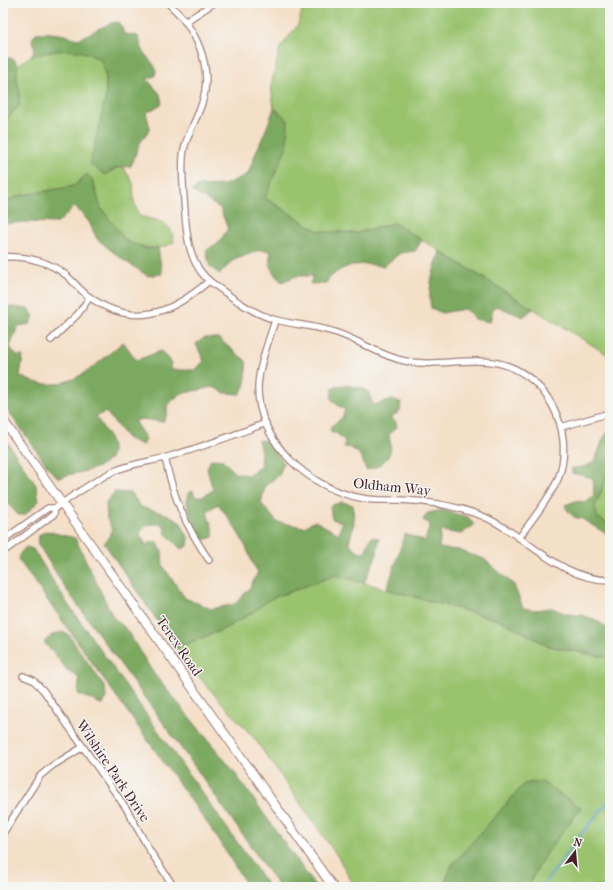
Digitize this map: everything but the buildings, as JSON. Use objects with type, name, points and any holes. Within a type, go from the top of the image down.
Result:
[{"type":"main road","name":"Terex Road","points":[[3,420],[333,887]]},
{"type":"street","points":[[168,3],[185,22],[198,41],[204,60],[206,74],[203,100],[188,138],[182,160],[187,234],[194,258],[209,280],[246,306],[275,320],[320,328],[337,333],[382,354],[409,362],[478,361],[508,366],[525,375],[545,393],[553,406],[561,427],[564,454],[557,479],[548,496],[519,538]]},
{"type":"street","points":[[185,22],[214,3]]},
{"type":"street","points":[[3,257],[22,257],[48,264],[66,276],[90,297],[101,304],[118,311],[140,314],[152,313],[181,303],[209,280]]},
{"type":"street","points":[[51,340],[78,314],[90,297]]},
{"type":"street","name":"Oldham Way","points":[[275,320],[261,367],[258,386],[260,405],[266,423],[278,445],[293,463],[312,479],[336,491],[362,498],[446,505],[485,517],[504,527],[565,568],[579,575],[610,580]]},
{"type":"street","points":[[561,427],[610,413]]},
{"type":"street","points":[[3,540],[48,508],[55,508],[91,483],[113,472],[131,465],[166,458],[266,423]]},
{"type":"street","points":[[166,458],[172,490],[182,515],[209,560]]},
{"type":"street","points":[[3,552],[54,514],[55,508]]},
{"type":"street","name":"Wilshire Park Drive","points":[[23,676],[33,680],[44,690],[126,808],[150,851],[174,887]]},
{"type":"street","points":[[3,833],[40,776],[52,766],[84,747]]},
{"type":"green space","points":[[304,3],[610,3],[610,356],[394,223],[357,233],[318,231],[265,198],[274,175],[288,120],[274,108],[271,86],[280,48],[298,25]]},
{"type":"green space","points":[[118,22],[122,27],[124,34],[138,36],[144,52],[155,67],[155,76],[147,79],[160,94],[162,104],[146,113],[150,128],[139,145],[131,166],[116,168],[105,175],[90,164],[106,96],[106,78],[101,60],[84,53],[67,50],[31,56],[35,49],[32,39],[36,33],[52,33],[78,39],[111,23]]},
{"type":"green space","points":[[58,49],[79,50],[101,60],[106,78],[106,96],[90,164],[105,175],[116,168],[123,167],[133,183],[134,201],[139,216],[167,225],[173,235],[174,242],[169,245],[151,248],[139,246],[127,241],[101,208],[93,181],[87,174],[74,186],[18,196],[3,204],[3,122],[12,114],[19,100],[20,95],[17,82],[18,65],[31,56]]},
{"type":"green space","points":[[10,58],[15,60],[18,65],[16,75],[20,93],[19,106],[3,122],[3,59]]},
{"type":"green space","points":[[274,108],[288,120],[287,146],[265,198],[318,231],[357,233],[394,223],[422,240],[415,251],[400,253],[384,266],[368,264],[345,268],[338,271],[326,283],[310,284],[313,276],[296,276],[282,282],[272,271],[270,264],[271,251],[259,250],[232,261],[220,274],[210,267],[206,251],[219,242],[228,229],[220,208],[192,191],[199,186],[224,185],[248,174]]},
{"type":"green space","points":[[87,174],[92,179],[101,208],[126,241],[149,249],[158,247],[162,274],[148,276],[122,259],[97,239],[89,222],[75,206],[58,223],[25,222],[3,224],[3,204],[18,196],[74,186]]},
{"type":"green space","points":[[440,251],[533,309],[523,317],[497,306],[493,308],[490,322],[474,319],[470,313],[464,309],[442,313],[431,308],[430,293],[433,272]]},
{"type":"green space","points":[[3,306],[29,309],[34,316],[30,324],[18,326],[10,347],[17,356],[23,356],[20,376],[35,382],[50,384],[76,378],[88,371],[123,342],[137,360],[161,351],[170,360],[172,370],[195,370],[204,361],[196,344],[204,338],[218,338],[246,361],[244,386],[240,394],[225,393],[213,387],[180,394],[167,405],[167,414],[163,422],[142,419],[134,421],[146,439],[142,445],[127,438],[106,412],[96,416],[109,437],[112,448],[110,457],[105,463],[97,468],[59,478],[51,471],[3,404]]},
{"type":"green space","points":[[342,385],[363,388],[369,393],[373,405],[393,400],[401,402],[400,411],[390,418],[396,422],[397,427],[389,434],[391,447],[388,457],[376,467],[371,469],[366,470],[359,454],[353,449],[344,447],[345,441],[336,433],[331,433],[330,427],[342,418],[345,410],[333,401],[331,396],[333,388]]},
{"type":"green space","points":[[610,430],[610,468],[595,507],[597,517],[610,526],[610,536],[582,519],[574,517],[567,510],[565,505],[576,501],[587,502],[594,495],[593,478],[572,473],[572,468],[583,467],[595,460],[601,443]]},
{"type":"green space","points":[[3,436],[36,485],[39,501],[25,515],[18,515],[3,498]]},
{"type":"green space","points":[[258,440],[267,441],[283,462],[280,474],[265,486],[261,503],[277,522],[304,527],[315,521],[339,534],[342,522],[332,519],[330,506],[342,502],[353,505],[354,523],[349,543],[357,551],[365,552],[371,537],[379,538],[377,554],[364,583],[336,575],[270,599],[252,613],[222,630],[176,648],[104,543],[109,538],[112,529],[107,519],[106,503],[114,492],[131,493],[141,507],[169,515],[181,523],[189,539],[188,546],[181,549],[166,534],[164,525],[157,524],[147,526],[140,534],[146,545],[152,542],[158,543],[162,552],[163,566],[185,598],[211,609],[235,604],[249,589],[258,572],[240,535],[218,504],[207,511],[212,527],[213,537],[204,540],[193,523],[187,506],[187,499],[188,493],[193,491],[195,497],[202,497],[213,490],[207,469],[211,459],[223,460],[235,473],[248,475],[260,467],[261,453]]},
{"type":"green space","points":[[610,468],[610,526],[597,517],[595,507]]},
{"type":"green space","points":[[442,510],[468,517],[474,525],[461,534],[441,531],[439,548],[458,550],[484,559],[514,585],[523,608],[535,610],[552,608],[567,614],[582,615],[596,620],[610,630],[610,658],[548,646],[502,621],[387,589],[405,534],[425,541],[430,524],[423,520],[428,513]]},
{"type":"green space","points":[[46,531],[75,538],[113,617],[126,629],[154,674],[232,769],[316,887],[279,887],[200,774],[66,589],[38,544],[39,535]]},
{"type":"green space","points":[[26,547],[33,549],[67,603],[269,887],[248,887],[212,830],[18,559],[21,552]]},
{"type":"green space","points":[[336,575],[502,621],[548,646],[610,658],[610,887],[527,887],[546,853],[540,781],[524,784],[452,865],[443,887],[355,887],[338,857],[254,738],[205,684],[176,648],[222,630],[252,613],[270,599]]},
{"type":"green space","points":[[61,632],[68,634],[105,687],[106,698],[103,705],[78,694],[79,681],[77,675],[68,671],[44,642],[52,635]]},
{"type":"green space","points":[[541,781],[581,808],[546,853],[527,887],[443,887],[452,865],[524,784]]},
{"type":"waterway","points":[[542,887],[581,834],[610,800]]}]
